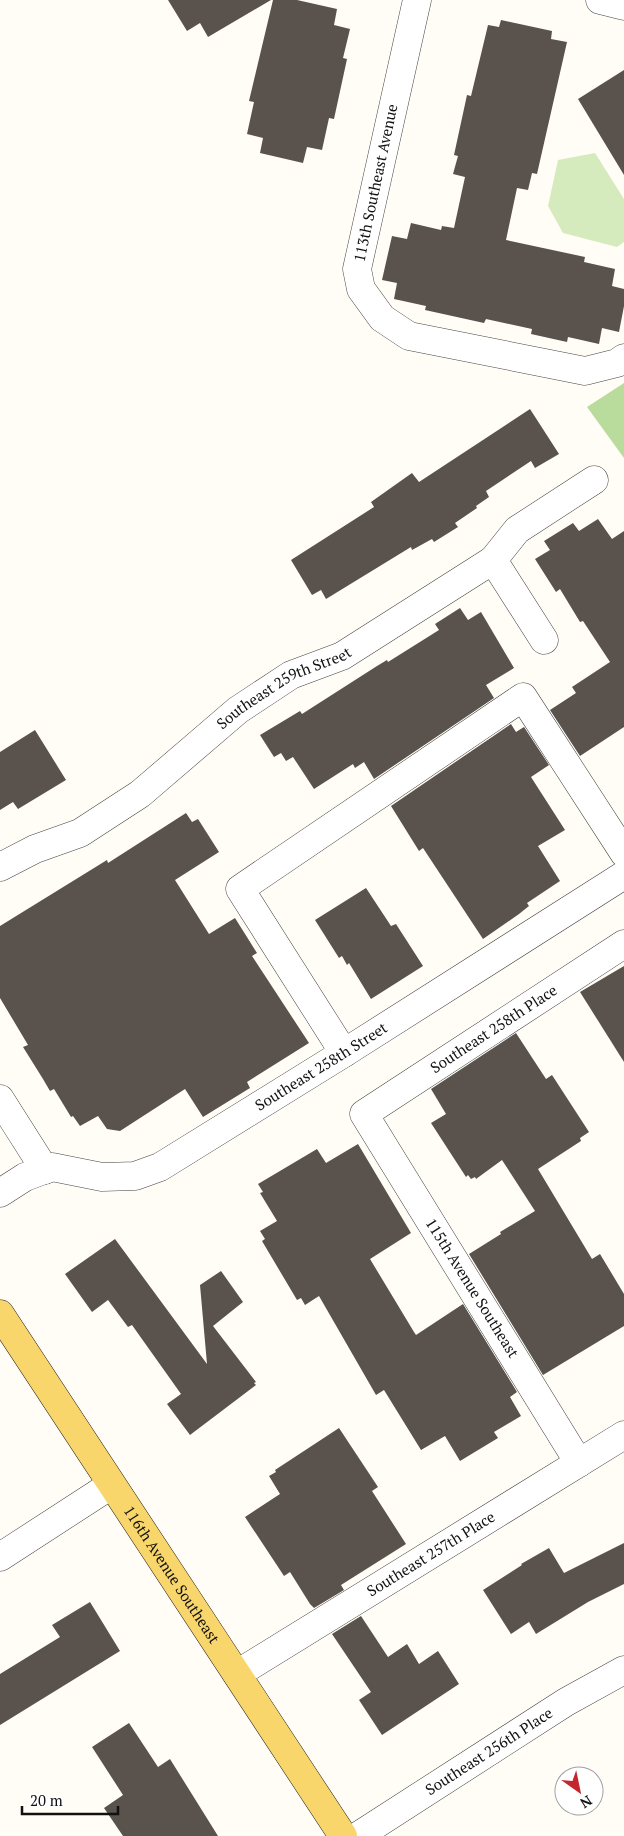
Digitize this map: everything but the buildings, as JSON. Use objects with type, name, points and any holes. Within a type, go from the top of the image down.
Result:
[{"type":"main road","name":"116th Avenue Southeast","points":[[0,1314],[343,1836]]},
{"type":"street","name":"113th Southeast Avenue","points":[[417,0],[357,269],[361,289],[382,318],[409,336],[585,371],[617,363],[624,358]]},
{"type":"street","points":[[600,0],[624,6]]},
{"type":"street","points":[[544,640],[494,560],[517,530],[594,480]]},
{"type":"street","name":"Southeast 259th Street","points":[[0,867],[35,849],[80,833],[140,794],[238,710],[292,675],[342,656],[494,560]]},
{"type":"street","points":[[344,1052],[240,889],[523,697],[624,853]]},
{"type":"street","name":"Southeast 258th Street","points":[[0,1193],[25,1177],[52,1167],[102,1177],[135,1176],[160,1167],[624,875]]},
{"type":"street","name":"Southeast 258th Place","points":[[364,1114],[624,944]]},
{"type":"street","points":[[0,1099],[45,1170]]},
{"type":"street","name":"115th Avenue Southeast","points":[[364,1114],[580,1463]]},
{"type":"street","name":"Southeast 257th Place","points":[[237,1674],[624,1436]]},
{"type":"street","points":[[0,1557],[112,1485]]},
{"type":"street","name":"Southeast 256th Place","points":[[358,1836],[566,1702],[624,1670]]},
{"type":"green space","points":[[595,153],[624,199],[624,242],[617,247],[563,233],[548,206],[558,160]]},
{"type":"green space","points":[[624,383],[624,458],[587,407]]}]
